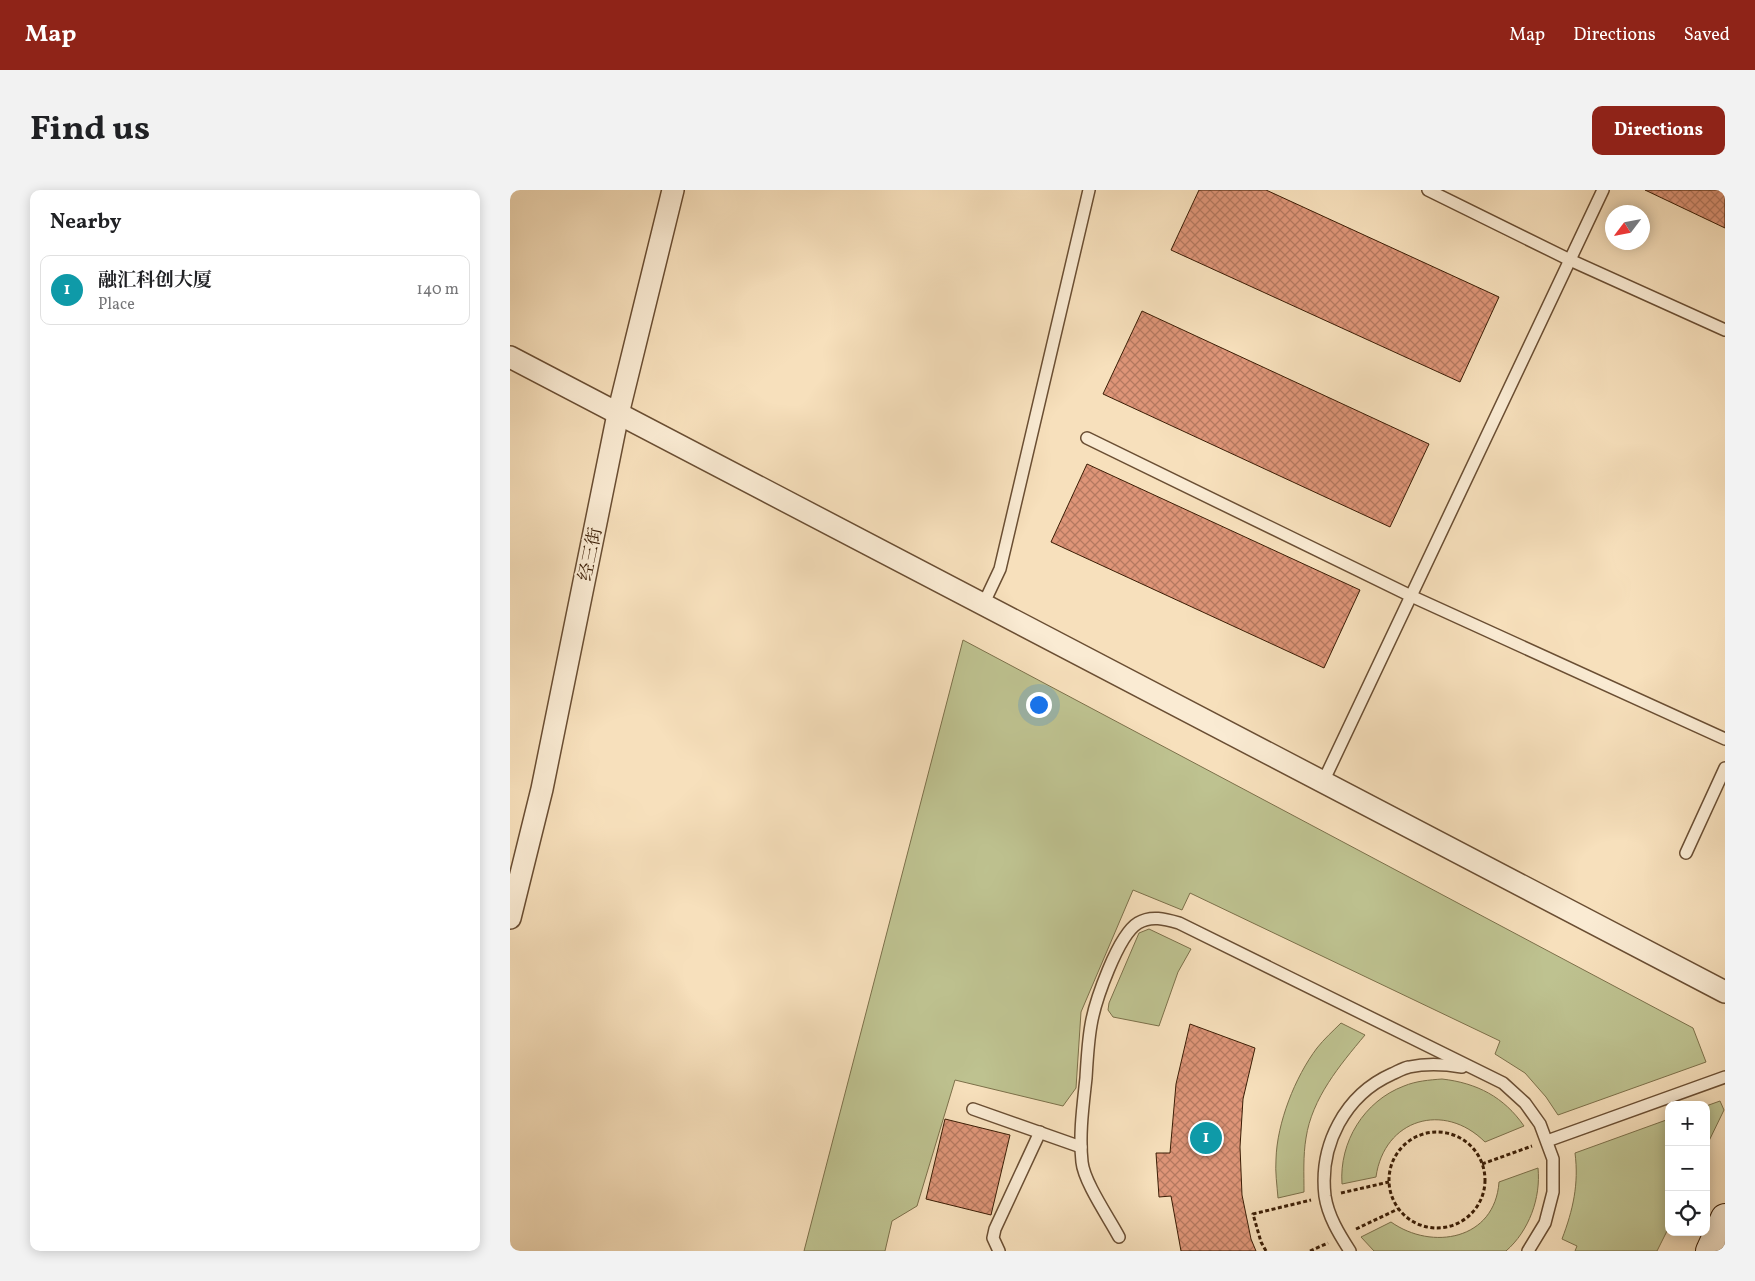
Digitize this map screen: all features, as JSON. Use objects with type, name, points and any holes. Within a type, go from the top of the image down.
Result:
[{"type":"main road","points":[[1710,1251],[1725,1218]]},
{"type":"street","name":"经三街","points":[[510,918],[542,789],[618,414],[673,190]]},
{"type":"street","points":[[510,358],[1725,992]]},
{"type":"lane","points":[[983,605],[1000,569],[1089,190]]},
{"type":"lane","points":[[1428,190],[1570,260],[1725,330]]},
{"type":"lane","points":[[1323,782],[1603,190]]},
{"type":"lane","points":[[1087,438],[1411,596],[1725,739]]},
{"type":"lane","points":[[1686,853],[1725,768]]},
{"type":"lane","points":[[1120,1237],[1088,1182],[1082,1164],[1080,1129],[1091,1024],[1104,981],[1124,936],[1140,921],[1150,918],[1162,918],[1179,923],[1503,1083]]},
{"type":"lane","points":[[1350,1251],[1335,1227],[1325,1197],[1325,1162],[1334,1130],[1352,1102],[1378,1081],[1408,1067],[1440,1063],[1473,1068],[1503,1083],[1525,1102],[1540,1124],[1552,1158],[1553,1192],[1545,1224],[1533,1251]]},
{"type":"lane","points":[[1547,1141],[1725,1077]]},
{"type":"lane","points":[[973,1109],[1081,1147]]},
{"type":"lane","points":[[999,1251],[993,1238],[995,1229],[1040,1132]]},
{"type":"lane","points":[[1528,1251],[1545,1224]]},
{"type":"path","points":[[1429,1133],[1446,1133],[1461,1139],[1474,1150],[1482,1164],[1485,1179],[1483,1194],[1476,1208],[1466,1219],[1453,1226],[1438,1229],[1423,1226],[1409,1220],[1398,1209],[1391,1196],[1388,1179],[1392,1163],[1400,1149],[1413,1138],[1429,1133]]},
{"type":"path","points":[[1482,1164],[1547,1141]]},
{"type":"path","points":[[1252,1214],[1266,1251]]},
{"type":"green space","points":[[963,640],[1693,1028],[1706,1062],[1558,1115],[1546,1097],[1525,1073],[1495,1054],[1500,1041],[1190,893],[1182,910],[1133,890],[1081,1012],[1076,1088],[1063,1106],[955,1080],[917,1206],[892,1221],[885,1251],[804,1251]]},
{"type":"green space","points":[[1149,929],[1191,949],[1178,972],[1159,1026],[1113,1017],[1108,1010],[1109,1003],[1139,933]]},
{"type":"green space","points":[[1341,1023],[1365,1035],[1328,1083],[1314,1109],[1305,1145],[1304,1192],[1278,1198],[1277,1145],[1289,1101],[1309,1060]]},
{"type":"green space","points":[[1442,1079],[1467,1084],[1489,1093],[1508,1107],[1524,1126],[1485,1142],[1469,1129],[1452,1122],[1435,1120],[1418,1122],[1403,1130],[1391,1141],[1381,1157],[1376,1177],[1342,1184],[1342,1168],[1350,1138],[1366,1113],[1377,1102],[1404,1086],[1427,1080]]},
{"type":"green space","points":[[1720,1101],[1724,1110],[1710,1139],[1710,1105]]},
{"type":"green space","points":[[1665,1120],[1665,1235],[1657,1251],[1575,1251],[1577,1246],[1562,1239],[1576,1186],[1575,1153]]},
{"type":"green space","points":[[1538,1168],[1538,1191],[1532,1213],[1521,1234],[1506,1251],[1374,1251],[1361,1237],[1391,1222],[1407,1231],[1425,1236],[1459,1235],[1474,1228],[1486,1217],[1495,1202],[1499,1182]]},
{"type":"building","points":[[1199,190],[1266,190],[1499,297],[1460,382],[1171,250]]},
{"type":"building","points":[[1645,190],[1725,190],[1725,228]]},
{"type":"building","points":[[1142,311],[1429,444],[1390,527],[1103,394]]},
{"type":"building","points":[[1087,464],[1360,590],[1324,668],[1051,542]]},
{"type":"building","points":[[1190,1024],[1255,1048],[1243,1099],[1240,1147],[1242,1195],[1251,1239],[1256,1251],[1181,1251],[1171,1196],[1159,1197],[1156,1153],[1170,1153],[1176,1084]]},
{"type":"building","points":[[945,1119],[1010,1135],[991,1215],[926,1199]]},
{"type":"place","name":"融汇科创大厦","points":[[1206,1138]]}]
